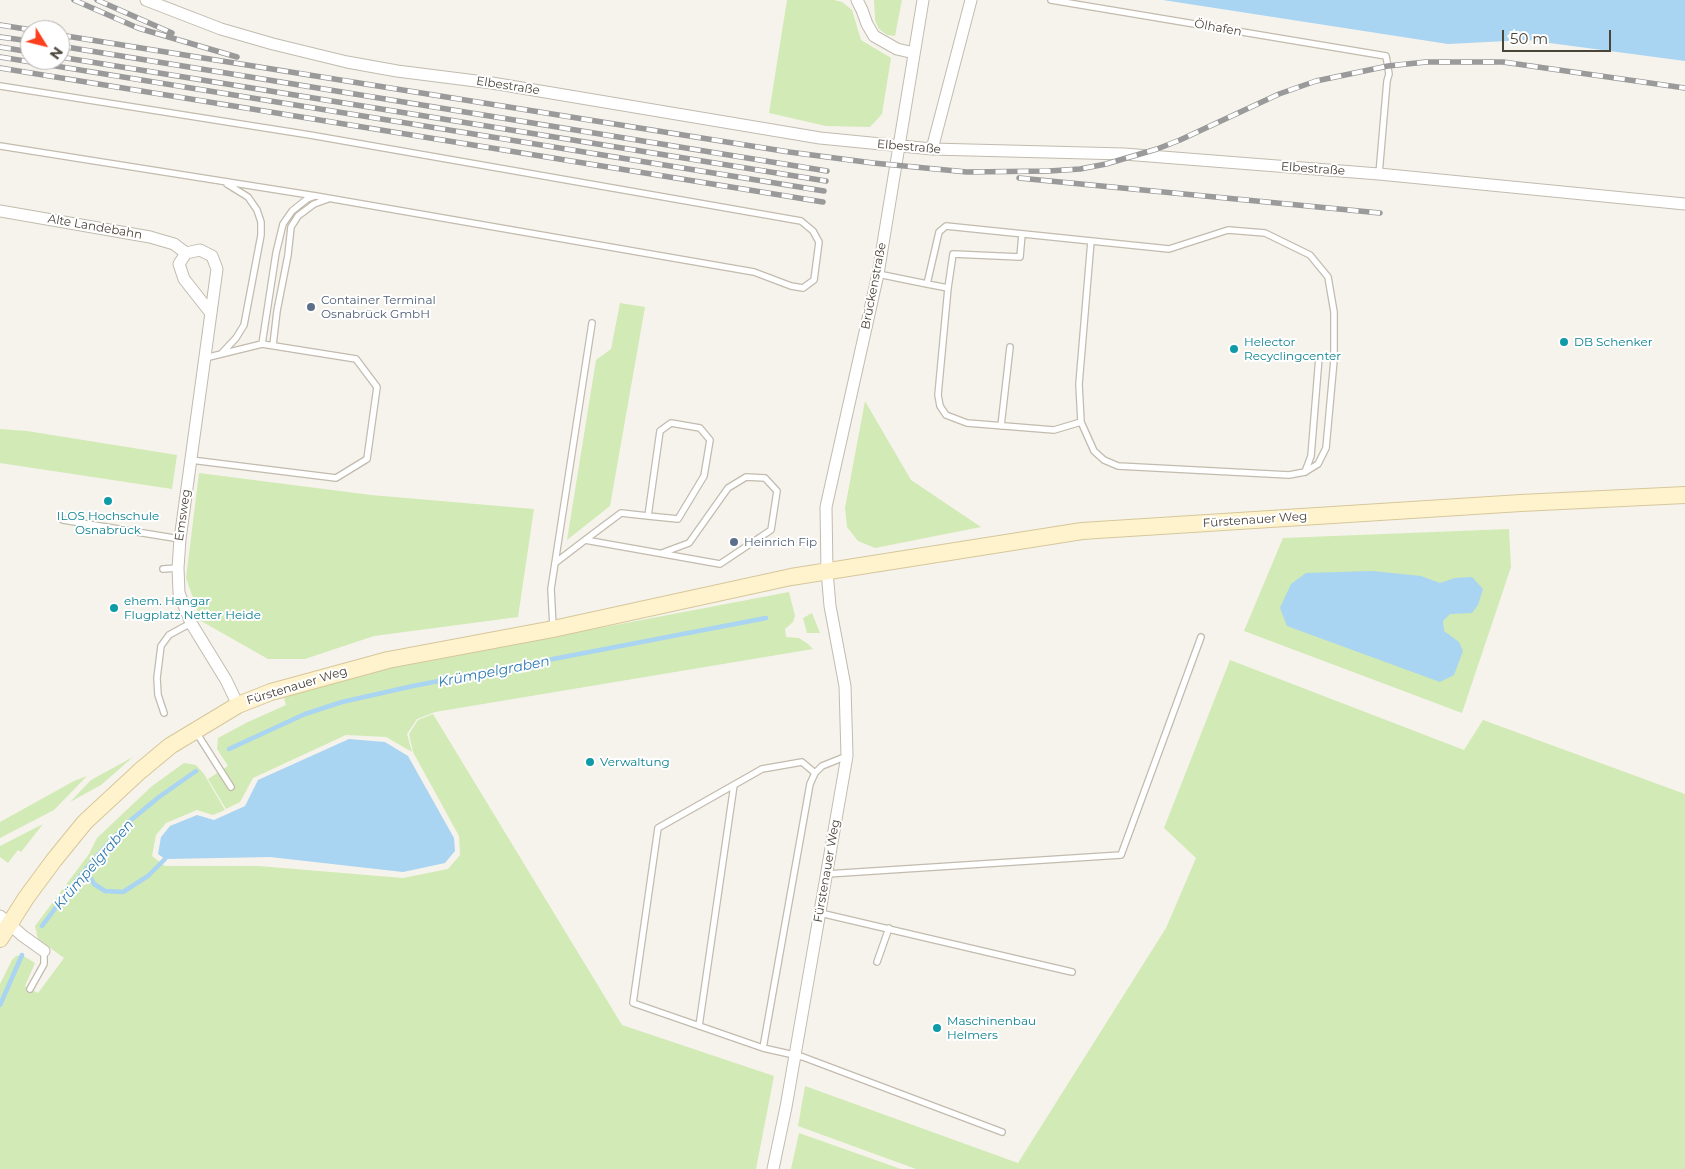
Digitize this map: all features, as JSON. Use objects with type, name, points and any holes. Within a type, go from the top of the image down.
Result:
[{"type":"street","name":"Elbestraße","points":[[146,0],[221,29],[348,62],[397,71],[492,83],[820,138],[932,150],[1124,154],[1379,174],[1685,204]]},
{"type":"street","points":[[857,0],[866,24],[874,36],[897,49],[914,53]]},
{"type":"street","name":"Brückenstraße","points":[[827,570],[826,507],[878,274],[923,0]]},
{"type":"street","points":[[932,150],[971,0]]},
{"type":"street","name":"Alte Landebahn","points":[[0,212],[150,237],[174,244],[186,253]]},
{"type":"street","name":"Emsweg","points":[[186,253],[200,250],[212,256],[217,269],[180,539],[179,592],[191,623],[226,680],[238,705]]},
{"type":"street","points":[[186,253],[179,264],[184,279],[210,312]]},
{"type":"street","name":"Fürstenauer Weg","points":[[0,939],[4,920],[85,822],[170,746],[238,705],[271,692],[388,660],[553,629],[827,570],[1082,531],[1685,495]]},
{"type":"street","name":"Fürstenauer Weg","points":[[773,1169],[786,1107],[847,756],[845,686],[830,606],[827,570]]},
{"type":"street","points":[[4,920],[22,936],[44,951]]},
{"type":"lane","name":"Ölhafen","points":[[1051,0],[1386,56],[1389,74],[1379,174]]},
{"type":"lane","points":[[0,86],[320,137],[801,221],[814,231],[819,242],[814,280],[803,288],[791,286],[754,272],[330,198],[0,146]]},
{"type":"lane","points":[[216,180],[236,188],[248,197],[257,210],[261,222],[261,235],[244,325],[236,338],[220,354]]},
{"type":"lane","points":[[262,344],[276,253],[283,224],[292,211],[307,199],[316,196]]},
{"type":"lane","points":[[273,346],[291,227],[298,216],[314,204],[330,198]]},
{"type":"lane","points":[[927,284],[939,232],[946,226],[1169,249],[1228,230],[1265,233],[1310,255],[1328,277],[1334,312],[1334,360],[1326,448],[1318,464],[1305,472],[1289,475],[1118,466],[1104,460],[1094,451],[1081,422],[1079,384],[1091,241]]},
{"type":"lane","points":[[1022,234],[1020,257],[953,254],[938,395],[940,406],[946,414],[956,420],[967,423],[1054,430],[1081,422]]},
{"type":"lane","points":[[878,274],[948,288]]},
{"type":"lane","points":[[553,629],[551,589],[592,323]]},
{"type":"lane","points":[[191,460],[336,478],[367,459],[377,387],[356,359],[262,344],[204,358]]},
{"type":"lane","points":[[1001,426],[1010,347]]},
{"type":"lane","points":[[1305,472],[1311,456],[1319,357]]},
{"type":"lane","points":[[555,563],[621,513],[648,516],[678,519],[704,476],[710,440],[700,428],[671,423],[660,432],[648,516]]},
{"type":"lane","points":[[585,540],[720,564],[771,530],[777,491],[765,478],[746,477],[728,488],[689,543],[662,553]]},
{"type":"lane","points":[[63,520],[180,539]]},
{"type":"lane","points":[[163,569],[178,568]]},
{"type":"lane","points":[[164,713],[158,696],[157,678],[161,646],[169,635],[191,623]]},
{"type":"lane","points":[[827,874],[1121,855],[1201,637]]},
{"type":"lane","points":[[195,730],[231,786]]},
{"type":"lane","points":[[763,1048],[810,784],[822,766],[847,756]]},
{"type":"lane","points":[[815,774],[802,762],[762,769],[658,828],[633,1003],[763,1048],[794,1055],[1002,1132]]},
{"type":"lane","points":[[698,1026],[734,785]]},
{"type":"lane","points":[[820,913],[1072,972]]},
{"type":"lane","points":[[876,962],[889,928]]},
{"type":"lane","points":[[30,989],[44,964],[44,951]]},
{"type":"green space","points":[[787,0],[834,0],[842,2],[852,10],[861,40],[891,58],[882,114],[870,127],[826,126],[769,113]]},
{"type":"green space","points":[[874,0],[902,0],[895,36],[887,35],[879,29],[875,20]]},
{"type":"green space","points":[[620,303],[645,307],[610,506],[567,540],[596,360],[611,349]]},
{"type":"green space","points":[[865,401],[911,480],[981,527],[875,548],[858,541],[847,527],[845,508]]},
{"type":"green space","points":[[0,429],[27,431],[177,455],[172,489],[0,463]]},
{"type":"green space","points":[[199,473],[371,495],[534,509],[518,617],[374,636],[305,659],[268,659],[201,621],[186,578]]},
{"type":"green space","points":[[1509,529],[1511,567],[1462,713],[1244,631],[1283,538]]},
{"type":"green space","points":[[789,592],[795,616],[793,622],[785,629],[786,637],[799,638],[813,649],[435,712],[417,719],[407,734],[412,752],[386,737],[346,735],[253,778],[240,802],[226,809],[208,779],[228,766],[217,749],[218,738],[286,705],[284,698],[313,688],[389,668]]},
{"type":"green space","points":[[812,613],[820,633],[807,633],[803,618]]},
{"type":"green space","points":[[1230,660],[1464,750],[1483,720],[1685,794],[1685,1169],[916,1169],[798,1126],[805,1086],[1018,1163],[1166,928],[1196,858],[1164,828]]},
{"type":"green space","points":[[433,714],[622,1025],[774,1076],[756,1169],[0,1169],[0,984],[12,960],[16,956],[22,955],[35,963],[25,986],[38,993],[64,958],[38,939],[35,926],[89,854],[97,838],[152,786],[184,763],[196,765],[204,774],[225,810],[213,815],[197,810],[166,823],[156,835],[152,856],[165,866],[259,866],[403,878],[448,869],[460,855],[459,836],[413,752],[409,734],[418,720]]},
{"type":"green space","points":[[133,757],[101,785],[70,802],[91,780]]},
{"type":"green space","points":[[87,776],[54,810],[0,838],[0,822],[74,781]]},
{"type":"green space","points":[[43,824],[21,852],[18,850],[8,863],[0,857],[0,846]]},
{"type":"green space","points":[[799,1133],[901,1169],[791,1169]]},
{"type":"water","points":[[1163,0],[1685,0],[1685,61],[1527,40],[1448,44]]},
{"type":"water","points":[[1372,571],[1421,576],[1440,583],[1455,578],[1472,577],[1483,589],[1478,605],[1472,613],[1450,614],[1443,621],[1444,631],[1459,642],[1463,651],[1454,675],[1440,682],[1287,626],[1280,608],[1291,584],[1306,573]]},
{"type":"water","points":[[349,739],[385,742],[408,756],[454,838],[455,851],[445,863],[403,872],[270,857],[165,859],[158,854],[161,837],[170,826],[197,815],[214,820],[245,806],[258,780]]},
{"type":"waterway","name":"Krümpelgraben","points":[[229,749],[305,714],[342,702],[413,686],[766,618]]},
{"type":"waterway","name":"Krümpelgraben","points":[[42,926],[74,883],[131,820],[159,797],[196,771]]},
{"type":"waterway","points":[[86,869],[94,884],[105,891],[123,892],[148,876],[165,859]]},
{"type":"waterway","name":"Krümpelgraben","points":[[0,1005],[22,955]]},
{"type":"railway","points":[[74,0],[138,28],[237,57]]},
{"type":"railway","points":[[97,0],[172,33]]},
{"type":"railway","points":[[0,25],[20,28]]},
{"type":"railway","points":[[0,37],[20,40]]},
{"type":"railway","points":[[70,37],[789,152],[873,163],[967,172],[1049,171],[1080,169],[1106,164],[1180,140],[1279,94],[1316,81],[1388,66],[1426,62],[1503,62],[1685,88]]},
{"type":"railway","points":[[0,47],[20,50]]},
{"type":"railway","points":[[70,48],[827,171]]},
{"type":"railway","points":[[0,57],[824,191]]},
{"type":"railway","points":[[70,59],[826,181]]},
{"type":"railway","points":[[0,68],[823,202]]},
{"type":"railway","points":[[1019,178],[1380,213]]},
{"type":"place","name":"Container Terminal Osnabrück GmbH","points":[[311,307]]},
{"type":"place","name":"DB Schenker","points":[[1564,342]]},
{"type":"place","name":"Helector Recyclingcenter","points":[[1234,349]]},
{"type":"place","name":"ILOS Hochschule Osnabrück","points":[[108,501]]},
{"type":"place","name":"Heinrich Fip","points":[[734,542]]},
{"type":"place","name":"ehem. Hangar Flugplatz Netter Heide","points":[[114,608]]},
{"type":"place","name":"Verwaltung","points":[[590,762]]},
{"type":"place","name":"Maschinenbau Helmers","points":[[937,1028]]}]
